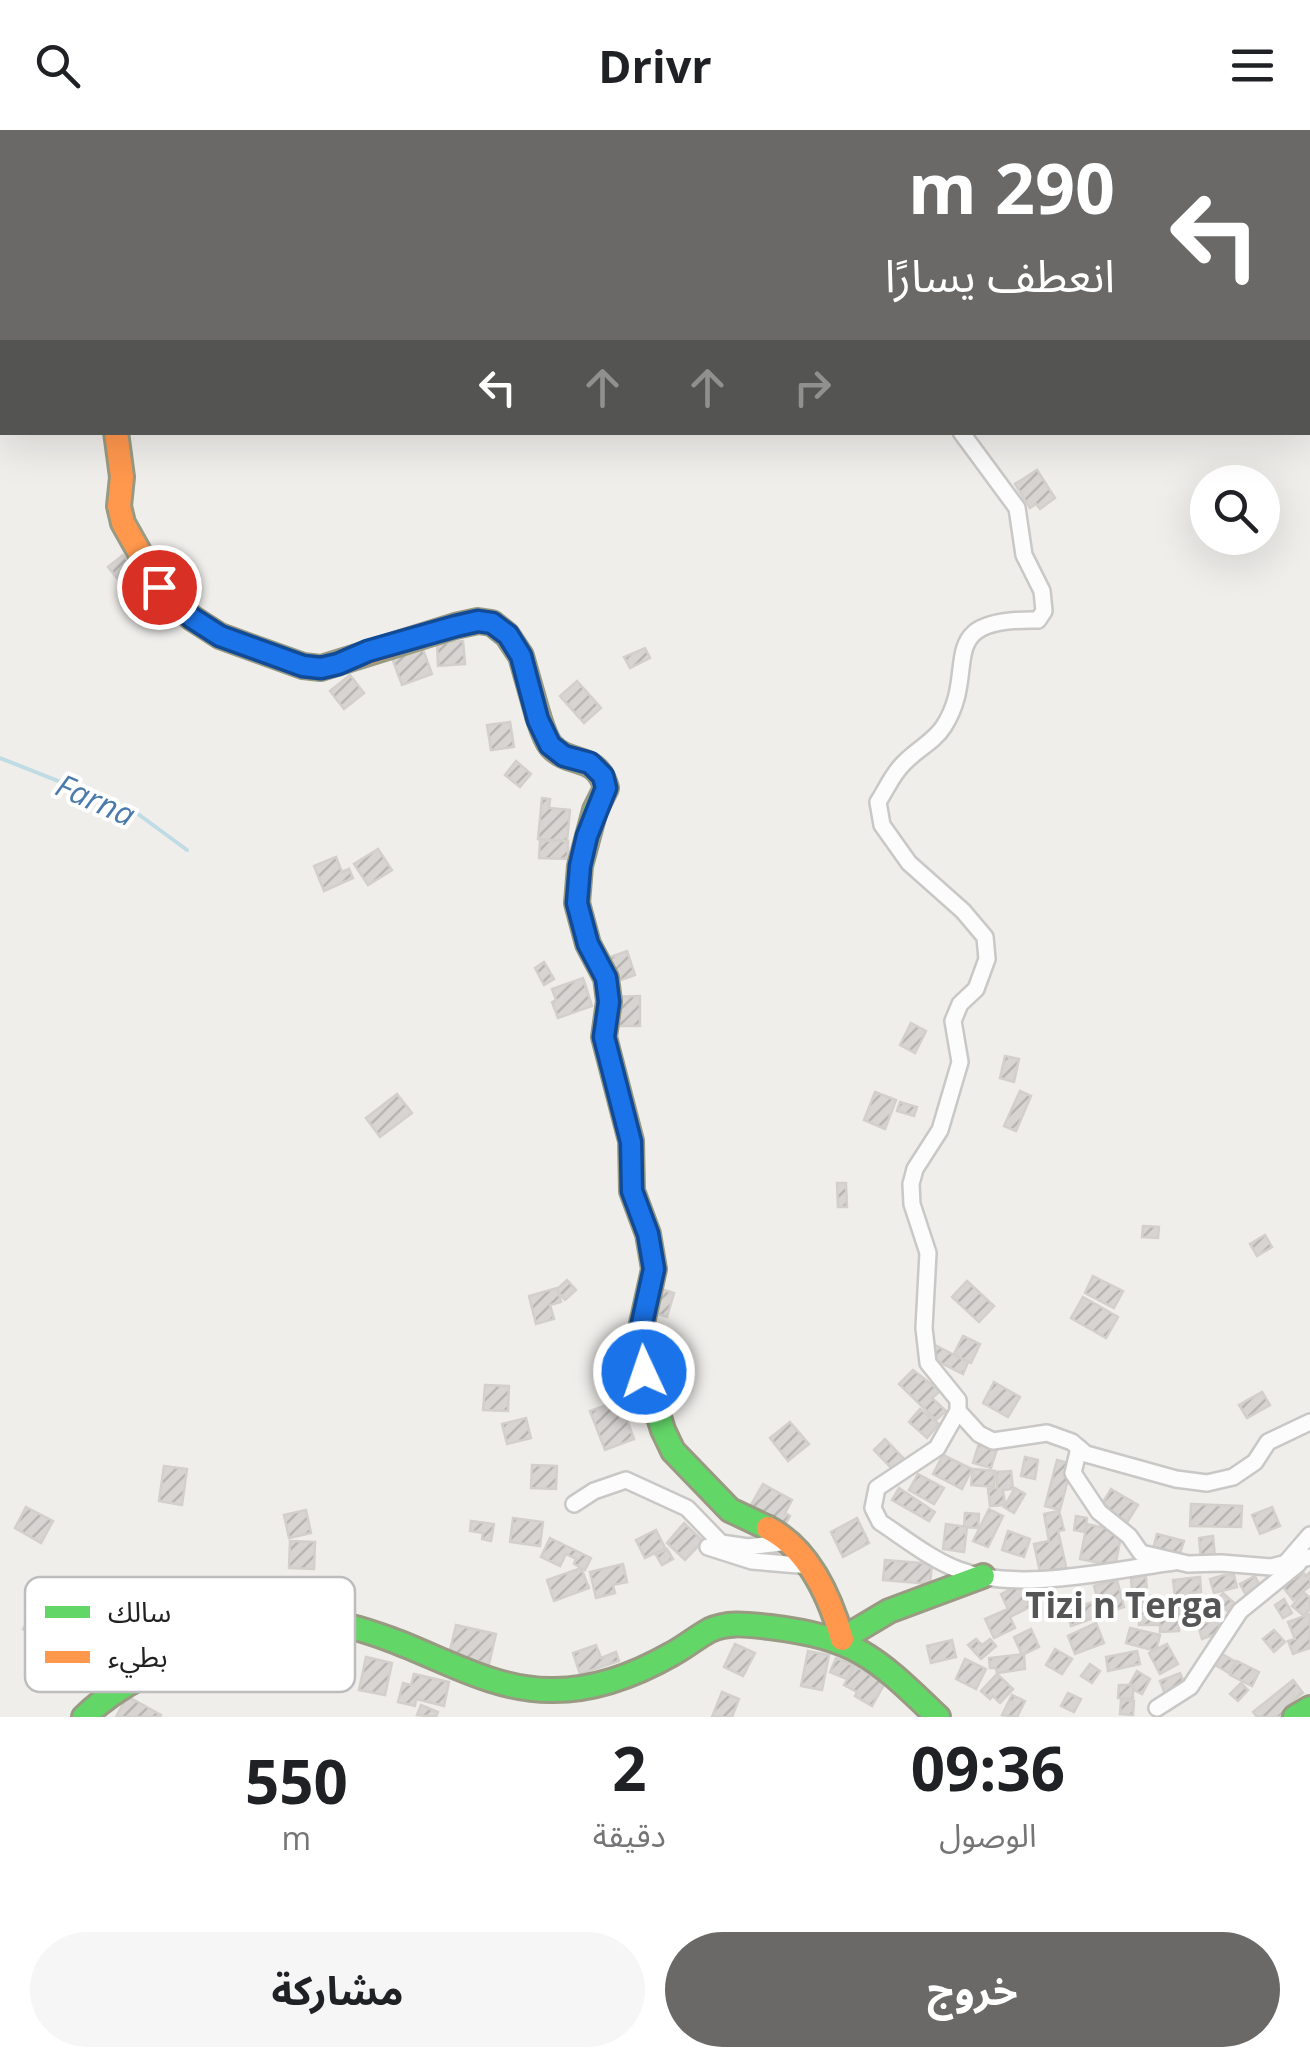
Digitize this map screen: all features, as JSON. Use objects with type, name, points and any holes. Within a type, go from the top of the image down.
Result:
[{"type":"street","points":[[116,435],[122,522],[159,587],[192,618],[220,636],[303,666],[321,668],[456,626],[478,621],[492,623],[508,635],[521,656],[538,720],[550,745],[564,756],[590,763],[603,776],[606,788],[587,836],[577,903],[588,944],[606,978],[609,1002],[604,1037],[631,1142],[632,1191],[648,1234],[654,1269],[637,1346],[673,1452],[730,1510],[783,1536],[810,1566],[832,1604],[842,1639]]},
{"type":"street","points":[[964,435],[1017,508],[1024,556],[1042,591],[1044,611],[1038,620],[1010,619],[987,624],[969,639],[959,664],[956,692],[946,723],[932,742],[903,764],[878,802],[882,825],[909,863],[963,911],[986,938],[987,959],[976,989],[960,1004],[953,1021],[960,1062],[940,1130],[911,1184],[912,1204],[928,1252],[924,1328],[928,1363],[958,1400],[958,1412],[937,1448],[877,1488],[872,1508],[880,1522],[958,1570],[996,1579],[1174,1562],[1270,1567],[1308,1558]]},
{"type":"street","points":[[958,1412],[980,1434],[994,1441],[1047,1433],[1072,1442],[1086,1454],[1176,1479],[1207,1483],[1232,1477],[1255,1462],[1268,1442],[1310,1422]]},
{"type":"street","points":[[1079,1448],[1073,1473],[1099,1512],[1129,1536],[1141,1553],[1174,1562]]},
{"type":"street","points":[[574,1504],[626,1480],[687,1508],[721,1543],[748,1548],[788,1542]]},
{"type":"street","points":[[1285,1564],[1310,1535]]},
{"type":"street","points":[[708,1547],[752,1561],[810,1566]]},
{"type":"street","points":[[1157,1708],[1190,1688],[1240,1611],[1308,1558]]},
{"type":"street","points":[[842,1639],[890,1611],[983,1576]]},
{"type":"street","points":[[355,1626],[479,1674],[531,1689],[583,1687],[615,1680],[728,1625],[801,1630],[842,1639],[872,1655],[938,1717]]},
{"type":"street","points":[[84,1717],[110,1692]]},
{"type":"street","points":[[1295,1717],[1310,1708]]},
{"type":"building","points":[[1037,470],[1055,498],[1040,509],[1036,504],[1030,508],[1015,484]]},
{"type":"building","points":[[123,555],[140,575],[125,588],[108,567]]},
{"type":"building","points":[[463,641],[465,664],[438,666],[437,643]]},
{"type":"building","points":[[422,647],[432,674],[402,685],[392,658]]},
{"type":"building","points":[[645,648],[650,658],[630,668],[624,657]]},
{"type":"building","points":[[350,675],[364,693],[344,709],[330,691]]},
{"type":"building","points":[[577,681],[601,708],[584,723],[560,696]]},
{"type":"building","points":[[510,722],[514,747],[491,750],[487,725]]},
{"type":"building","points":[[516,761],[531,774],[520,787],[505,775]]},
{"type":"building","points":[[542,798],[550,799],[549,808],[570,810],[567,841],[538,839]]},
{"type":"building","points":[[540,841],[568,841],[568,859],[539,858]]},
{"type":"building","points":[[378,849],[392,870],[368,885],[354,864]]},
{"type":"building","points":[[336,857],[342,872],[349,869],[353,878],[324,891],[314,866]]},
{"type":"building","points":[[627,951],[635,975],[607,985],[599,961]]},
{"type":"building","points":[[544,962],[554,979],[544,985],[535,968]]},
{"type":"building","points":[[583,978],[592,1006],[558,1018],[552,989]]},
{"type":"building","points":[[640,996],[640,1026],[609,1026],[608,997]]},
{"type":"building","points":[[911,1023],[926,1031],[915,1053],[900,1045]]},
{"type":"building","points":[[1005,1056],[1019,1059],[1014,1082],[1000,1078]]},
{"type":"building","points":[[1020,1091],[1031,1096],[1016,1131],[1004,1126]]},
{"type":"building","points":[[875,1092],[896,1100],[885,1129],[864,1120]]},
{"type":"building","points":[[397,1094],[412,1113],[380,1137],[366,1118]]},
{"type":"building","points":[[900,1102],[917,1107],[914,1116],[897,1111]]},
{"type":"building","points":[[837,1183],[846,1183],[847,1207],[838,1207]]},
{"type":"building","points":[[1143,1226],[1159,1227],[1158,1238],[1142,1237]]},
{"type":"building","points":[[1265,1235],[1272,1247],[1257,1256],[1250,1244]]},
{"type":"building","points":[[1093,1276],[1123,1291],[1114,1308],[1085,1293]]},
{"type":"building","points":[[567,1280],[576,1290],[565,1300],[556,1290]]},
{"type":"building","points":[[967,1281],[994,1306],[979,1322],[952,1297]]},
{"type":"building","points":[[652,1286],[674,1293],[667,1317],[644,1310]]},
{"type":"building","points":[[557,1288],[561,1302],[550,1305],[554,1319],[536,1324],[529,1296]]},
{"type":"building","points":[[1083,1297],[1118,1317],[1106,1338],[1071,1318]]},
{"type":"building","points":[[963,1336],[980,1344],[971,1363],[954,1354]]},
{"type":"building","points":[[935,1345],[968,1362],[963,1374],[929,1357]]},
{"type":"building","points":[[913,1370],[940,1391],[932,1398],[946,1411],[936,1420],[899,1384]]},
{"type":"building","points":[[994,1382],[1020,1397],[1008,1417],[983,1403]]},
{"type":"building","points":[[485,1385],[509,1386],[508,1411],[483,1410]]},
{"type":"building","points":[[1262,1392],[1270,1405],[1247,1418],[1239,1405]]},
{"type":"building","points":[[620,1400],[634,1439],[605,1450],[590,1411]]},
{"type":"building","points":[[920,1409],[939,1424],[927,1438],[909,1422]]},
{"type":"building","points":[[526,1418],[531,1438],[507,1444],[502,1424]]},
{"type":"building","points":[[790,1422],[809,1444],[788,1461],[770,1438]]},
{"type":"building","points":[[885,1439],[907,1462],[896,1473],[874,1450]]},
{"type":"building","points":[[979,1443],[997,1449],[991,1468],[973,1463]]},
{"type":"building","points":[[943,1455],[972,1469],[962,1489],[933,1474]]},
{"type":"building","points":[[1025,1457],[1038,1460],[1035,1479],[1021,1476]]},
{"type":"building","points":[[1057,1460],[1072,1464],[1060,1510],[1045,1506]]},
{"type":"building","points":[[532,1465],[557,1466],[556,1489],[531,1488]]},
{"type":"building","points":[[164,1466],[187,1469],[182,1505],[159,1501]]},
{"type":"building","points":[[973,1469],[995,1471],[994,1487],[971,1485]]},
{"type":"building","points":[[1011,1471],[1013,1489],[1003,1490],[1005,1505],[990,1506],[988,1489],[997,1488],[996,1472]]},
{"type":"building","points":[[918,1474],[944,1488],[934,1504],[909,1490]]},
{"type":"building","points":[[763,1484],[792,1500],[785,1513],[790,1516],[781,1531],[747,1512]]},
{"type":"building","points":[[899,1488],[935,1512],[929,1521],[892,1500]]},
{"type":"building","points":[[1015,1488],[1025,1494],[1014,1513],[1004,1507]]},
{"type":"building","points":[[1111,1489],[1138,1505],[1126,1524],[1106,1513],[1109,1507],[1102,1504]]},
{"type":"building","points":[[1191,1504],[1242,1506],[1241,1527],[1190,1526]]},
{"type":"building","points":[[26,1507],[53,1521],[41,1543],[15,1528]]},
{"type":"building","points":[[1272,1507],[1280,1526],[1260,1534],[1252,1515]]},
{"type":"building","points":[[989,1509],[1003,1516],[988,1547],[973,1541]]},
{"type":"building","points":[[306,1510],[311,1533],[289,1538],[284,1515]]},
{"type":"building","points":[[1059,1511],[1064,1530],[1058,1531],[1067,1571],[1041,1577],[1034,1544],[1049,1541],[1044,1514]]},
{"type":"building","points":[[965,1513],[979,1514],[978,1528],[964,1527]]},
{"type":"building","points":[[1076,1516],[1087,1518],[1085,1532],[1074,1530]]},
{"type":"building","points":[[513,1518],[543,1522],[540,1546],[510,1542]]},
{"type":"building","points":[[857,1518],[869,1543],[843,1557],[831,1532]]},
{"type":"building","points":[[471,1521],[494,1524],[491,1541],[482,1539],[483,1533],[470,1531]]},
{"type":"building","points":[[684,1523],[703,1541],[685,1560],[667,1543]]},
{"type":"building","points":[[946,1524],[967,1527],[964,1552],[943,1549]]},
{"type":"building","points":[[1087,1524],[1122,1532],[1115,1566],[1080,1559]]},
{"type":"building","points":[[656,1530],[665,1548],[645,1558],[636,1540]]},
{"type":"building","points":[[1008,1531],[1030,1539],[1024,1557],[1002,1550]]},
{"type":"building","points":[[1157,1534],[1184,1541],[1178,1560],[1152,1553]]},
{"type":"building","points":[[1213,1536],[1215,1558],[1201,1559],[1199,1538]]},
{"type":"building","points":[[550,1538],[591,1558],[585,1570],[566,1554],[560,1566],[541,1557]]},
{"type":"building","points":[[290,1541],[315,1542],[314,1569],[289,1568]]},
{"type":"building","points":[[667,1549],[673,1559],[662,1565],[656,1555]]},
{"type":"building","points":[[885,1560],[932,1564],[930,1584],[883,1580]]},
{"type":"building","points":[[623,1564],[627,1582],[613,1585],[615,1593],[596,1598],[590,1572]]},
{"type":"building","points":[[581,1568],[589,1588],[554,1601],[547,1580]]},
{"type":"building","points":[[1303,1572],[1306,1576],[1310,1572],[1310,1586],[1293,1600],[1280,1583]]},
{"type":"building","points":[[1234,1575],[1237,1587],[1214,1593],[1210,1579]]},
{"type":"building","points":[[1131,1576],[1146,1576],[1147,1595],[1132,1595]]},
{"type":"building","points":[[1255,1576],[1262,1590],[1247,1597],[1240,1584]]},
{"type":"building","points":[[1200,1577],[1201,1592],[1189,1593],[1191,1612],[1177,1614],[1173,1580]]},
{"type":"building","points":[[1117,1580],[1124,1607],[1071,1626],[1067,1609],[1098,1601],[1094,1586]]},
{"type":"building","points":[[1020,1585],[1030,1607],[1010,1617],[1015,1628],[994,1638],[985,1619],[1008,1609],[1001,1594]]},
{"type":"building","points":[[1303,1592],[1310,1598],[1310,1609],[1304,1616],[1292,1606]]},
{"type":"building","points":[[1223,1593],[1240,1608],[1233,1616],[1216,1601]]},
{"type":"building","points":[[1133,1596],[1154,1596],[1154,1608],[1132,1609]]},
{"type":"building","points":[[1284,1599],[1292,1613],[1283,1618],[1275,1605]]},
{"type":"building","points":[[1178,1611],[1179,1631],[1160,1632],[1160,1625],[1139,1625],[1139,1612]]},
{"type":"building","points":[[1310,1614],[1310,1648],[1293,1654],[1288,1641],[1295,1639],[1288,1622]]},
{"type":"building","points":[[1217,1619],[1221,1632],[1202,1639],[1198,1625]]},
{"type":"building","points":[[1096,1623],[1104,1643],[1075,1654],[1068,1636]]},
{"type":"building","points":[[456,1625],[496,1634],[489,1664],[449,1654]]},
{"type":"building","points":[[1130,1628],[1160,1635],[1156,1651],[1126,1643]]},
{"type":"building","points":[[1031,1629],[1039,1647],[1022,1655],[1014,1637]]},
{"type":"building","points":[[1274,1630],[1285,1642],[1274,1652],[1263,1639]]},
{"type":"building","points":[[976,1639],[982,1645],[990,1639],[996,1646],[981,1659],[968,1645]]},
{"type":"building","points":[[952,1640],[956,1657],[931,1663],[927,1646]]},
{"type":"building","points":[[735,1644],[755,1653],[743,1676],[724,1667]]},
{"type":"building","points":[[1167,1644],[1178,1664],[1160,1674],[1149,1653]]},
{"type":"building","points":[[596,1645],[601,1658],[616,1652],[619,1661],[580,1674],[573,1653]]},
{"type":"building","points":[[1055,1649],[1072,1659],[1062,1674],[1046,1665]]},
{"type":"building","points":[[808,1651],[829,1655],[822,1690],[801,1686]]},
{"type":"building","points":[[1137,1651],[1140,1664],[1108,1671],[1106,1657]]},
{"type":"building","points":[[1217,1651],[1236,1662],[1229,1673],[1210,1662]]},
{"type":"building","points":[[1024,1654],[1025,1669],[997,1673],[996,1668],[990,1668],[989,1658]]},
{"type":"building","points":[[366,1657],[392,1663],[385,1695],[359,1690]]},
{"type":"building","points":[[836,1658],[853,1665],[847,1679],[830,1672]]},
{"type":"building","points":[[965,1659],[986,1669],[976,1689],[956,1679]]},
{"type":"building","points":[[1237,1661],[1259,1672],[1252,1686],[1230,1675]]},
{"type":"building","points":[[1090,1664],[1100,1671],[1092,1683],[1081,1676]]},
{"type":"building","points":[[855,1666],[885,1683],[872,1706],[844,1685]]},
{"type":"building","points":[[1137,1671],[1150,1679],[1142,1694],[1128,1687]]},
{"type":"building","points":[[1180,1673],[1187,1689],[1166,1697],[1160,1681]]},
{"type":"building","points":[[414,1674],[449,1682],[444,1706],[416,1699],[415,1706],[398,1702],[403,1683],[411,1685]]},
{"type":"building","points":[[997,1674],[1013,1689],[1000,1703],[981,1691]]},
{"type":"building","points":[[1293,1680],[1303,1693],[1286,1706],[1289,1710],[1280,1717],[1257,1717],[1253,1712]]},
{"type":"building","points":[[1241,1683],[1248,1690],[1238,1701],[1230,1694]]},
{"type":"building","points":[[1119,1685],[1133,1685],[1133,1699],[1118,1698]]},
{"type":"building","points":[[722,1692],[739,1699],[732,1717],[712,1717]]},
{"type":"building","points":[[1068,1693],[1081,1699],[1074,1712],[1061,1706]]},
{"type":"building","points":[[1012,1695],[1025,1701],[1017,1717],[1002,1715]]},
{"type":"building","points":[[127,1696],[161,1715],[160,1717],[116,1717]]},
{"type":"building","points":[[1121,1700],[1134,1701],[1133,1715],[1120,1714]]},
{"type":"building","points":[[421,1705],[438,1712],[436,1717],[417,1715]]},
{"type":"waterway","name":"Farna","points":[[0,758],[134,811],[187,850]]},
{"type":"traffic: fast","points":[[538,716],[551,746],[590,765],[606,788],[595,810],[580,866],[577,903],[588,944],[606,978],[609,1001],[604,1037],[631,1141],[632,1191],[648,1234],[654,1269],[637,1346],[673,1451],[730,1510],[768,1528]]},
{"type":"traffic: fast","points":[[842,1639],[889,1611],[983,1576]]},
{"type":"traffic: fast","points":[[355,1629],[489,1679],[550,1690],[582,1688],[628,1675],[717,1627],[770,1627],[825,1637],[864,1654],[938,1717]]},
{"type":"traffic: fast","points":[[84,1717],[116,1692]]},
{"type":"traffic: fast","points":[[1295,1717],[1310,1708]]},
{"type":"traffic: slow","points":[[116,435],[123,523],[159,587],[192,618],[220,636],[303,666],[321,668],[455,626],[478,621],[492,623],[507,635],[521,656],[538,716]]},
{"type":"traffic: slow","points":[[768,1528],[806,1561],[831,1607],[842,1639]]},
{"type":"district","name":"Tizi n Terga","points":[[1124,1604]]},
{"type":"route","points":[[159,587],[192,618],[220,636],[303,666],[321,668],[456,626],[478,621],[492,623],[508,635],[521,656],[538,720],[550,745],[564,756],[590,763],[603,776],[606,788],[587,836],[577,903],[588,944],[606,978],[609,1002],[604,1037],[631,1142],[632,1191],[648,1234],[654,1269],[637,1346],[644,1372]]}]
